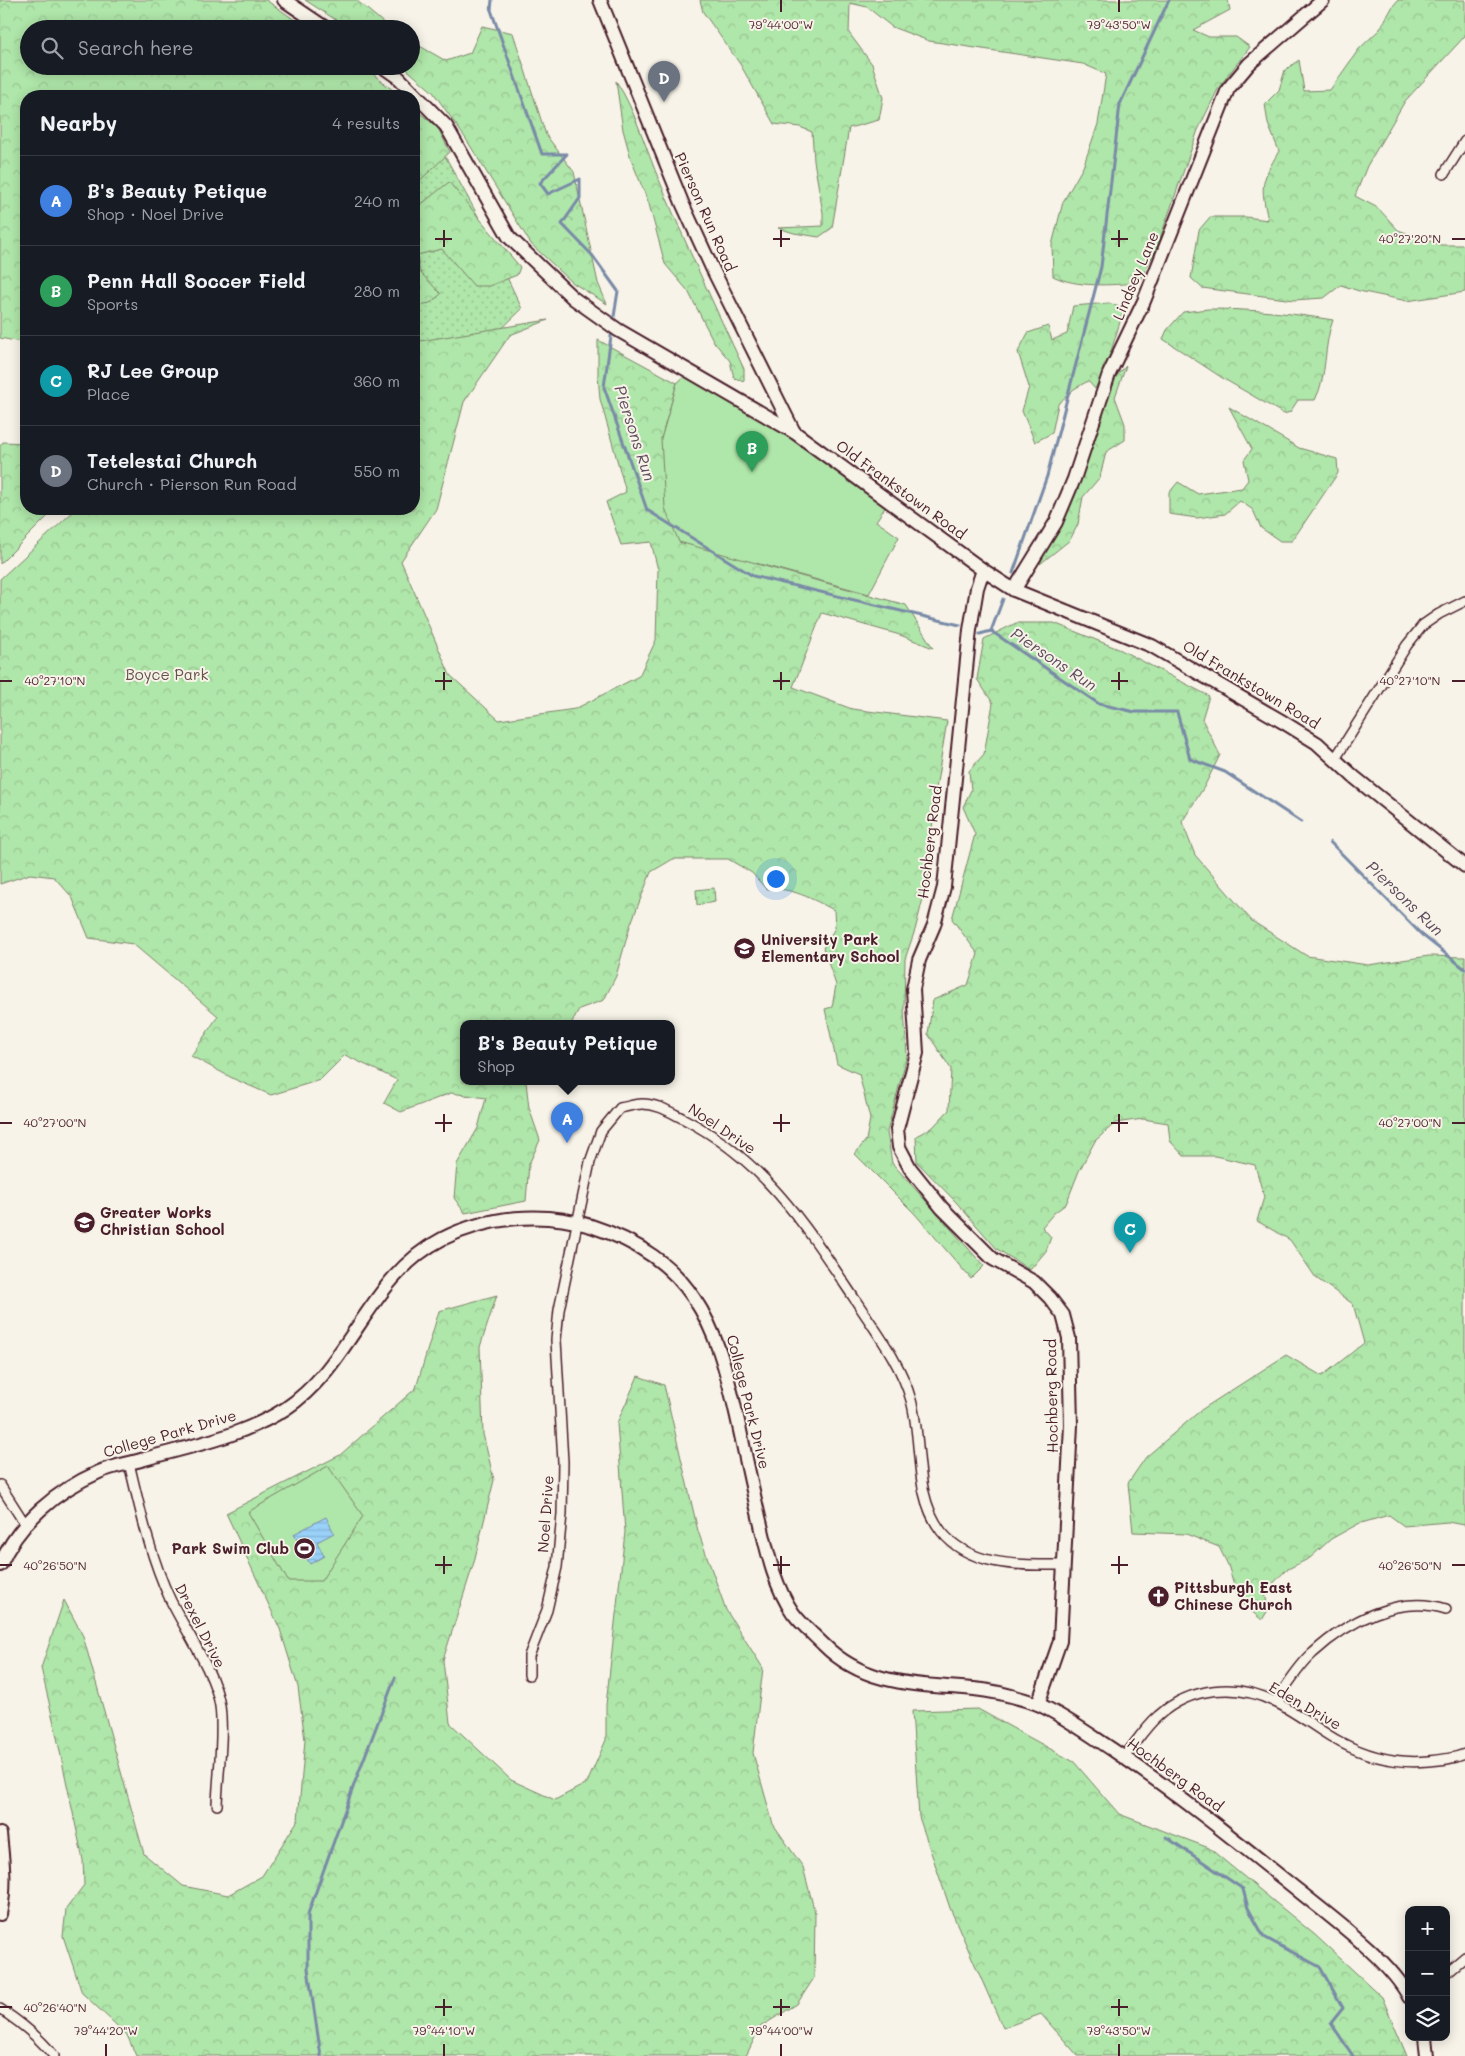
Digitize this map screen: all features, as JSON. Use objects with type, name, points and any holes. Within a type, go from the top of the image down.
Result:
[{"type":"street","points":[[284,0],[314,20]]},
{"type":"street","name":"Pierson Run Road","points":[[600,0],[683,205],[712,268],[794,432]]},
{"type":"street","name":"Lindsey Lane","points":[[1014,590],[1056,522],[1071,488],[1109,374],[1144,301],[1228,89],[1249,64],[1323,0]]},
{"type":"street","name":"Old Frankstown Road","points":[[394,75],[410,90]]},
{"type":"street","name":"Old Frankstown Road","points":[[420,100],[446,126],[509,237],[573,298],[612,326],[794,432],[983,570],[1014,590],[1152,646],[1284,722],[1316,743],[1354,777],[1465,866]]},
{"type":"street","points":[[1444,174],[1465,141]]},
{"type":"street","name":"Hochberg Road","points":[[983,570],[977,588],[970,630],[944,887],[934,925],[919,960],[913,989],[917,1053],[897,1129],[899,1147],[910,1168],[942,1208],[993,1259],[1034,1282],[1063,1315],[1070,1347],[1071,1425],[1060,1641],[1038,1704],[1073,1722],[1156,1779],[1232,1837],[1337,1923],[1396,1976],[1405,1990]]},
{"type":"street","points":[[1335,759],[1407,645],[1423,625],[1439,614],[1465,601]]},
{"type":"street","name":"Noel Drive","points":[[529,1675],[529,1656],[547,1610],[557,1567],[560,1540],[563,1462],[556,1340],[559,1310],[590,1162],[600,1131],[620,1108],[641,1104],[660,1106],[697,1126],[744,1158],[768,1180],[810,1231],[900,1370],[911,1400],[920,1452],[923,1496],[941,1531],[953,1544],[971,1556],[1015,1565],[1064,1565]]},
{"type":"street","name":"College Park Drive","points":[[0,1565],[7,1549],[25,1524],[47,1504],[75,1484],[102,1470],[234,1434],[262,1423],[287,1407],[308,1390],[327,1370],[385,1286],[403,1266],[424,1249],[462,1230],[498,1220],[536,1217],[578,1222],[614,1234],[649,1254],[678,1278],[702,1309],[721,1351],[772,1570],[794,1613],[827,1649],[860,1669],[896,1683],[978,1689],[1038,1704]]},
{"type":"street","name":"Drexel Drive","points":[[129,1463],[154,1561],[170,1598],[216,1688],[220,1706],[217,1805]]},
{"type":"street","points":[[0,1484],[25,1524]]},
{"type":"street","points":[[1275,1702],[1312,1654],[1338,1633],[1366,1616],[1411,1604],[1432,1604],[1446,1609]]},
{"type":"street","name":"Eden Drive","points":[[1124,1757],[1158,1716],[1181,1700],[1204,1691],[1234,1690],[1257,1694],[1275,1702],[1341,1742],[1393,1762],[1454,1758],[1465,1754]]},
{"type":"street","points":[[0,1841],[4,1873],[4,1895],[0,1914]]},
{"type":"street","points":[[1450,1970],[1465,1958]]},
{"type":"street","points":[[0,2009],[45,2045],[54,2056]]},
{"type":"street","points":[[1425,2041],[1427,2056]]},
{"type":"green space","points":[[0,0],[266,0],[295,20],[20,20],[20,75],[374,75],[393,90],[20,90],[20,342],[0,338]]},
{"type":"green space","points":[[305,0],[356,0],[380,20],[336,20]]},
{"type":"green space","points":[[700,0],[1228,0],[1230,10],[1193,30],[1209,37],[1236,37],[1250,47],[1219,87],[1198,130],[1156,250],[1138,283],[1083,284],[1062,280],[1053,276],[1052,245],[1063,202],[1083,167],[1098,124],[1106,74],[1083,64],[929,41],[892,27],[867,7],[850,3],[849,33],[872,64],[883,98],[879,120],[849,128],[832,228],[819,237],[794,233],[778,228],[823,226],[823,213],[814,161],[812,132],[800,127],[774,124],[740,64],[703,12]]},
{"type":"green space","points":[[1398,0],[1465,0],[1465,36],[1405,101],[1367,166],[1355,196],[1378,208],[1398,230],[1441,245],[1465,245],[1465,292],[1407,301],[1359,291],[1341,285],[1324,298],[1294,300],[1202,288],[1191,278],[1199,230],[1210,217],[1246,217],[1268,220],[1263,191],[1264,184],[1279,151],[1268,124],[1265,104],[1279,90],[1285,70],[1299,60],[1304,91],[1330,90],[1359,49],[1380,29]]},
{"type":"green space","points":[[482,26],[513,33],[546,135],[574,172],[598,283],[607,304],[573,283],[531,244],[466,139],[433,92],[413,75],[420,75],[420,46],[446,61],[470,53]]},
{"type":"green space","points":[[616,81],[629,105],[680,229],[744,369],[744,381],[734,378],[730,361],[714,342],[688,291],[665,264],[649,204],[631,159],[623,130]]},
{"type":"green space","points":[[420,113],[438,128],[450,152],[420,180]]},
{"type":"green space","points":[[420,118],[427,123],[478,216],[522,309],[420,408]]},
{"type":"green space","points":[[449,182],[520,267],[517,275],[489,286],[474,286],[442,249],[420,254],[420,205]]},
{"type":"green space","points":[[420,272],[441,294],[430,303],[420,305]]},
{"type":"green space","points":[[1109,303],[1124,309],[1108,361],[1095,389],[1088,381],[1074,389],[1058,404],[1052,433],[1035,442],[1022,411],[1029,387],[1018,352],[1028,333],[1048,326],[1052,340],[1067,334],[1073,306]]},
{"type":"green space","points":[[1208,309],[1270,312],[1333,320],[1322,381],[1315,400],[1298,400],[1290,412],[1284,414],[1224,379],[1163,339],[1167,330],[1183,312]]},
{"type":"green space","name":"Boyce Park","points":[[548,320],[510,335],[464,402],[436,509],[401,561],[450,675],[499,720],[575,709],[639,676],[656,640],[658,570],[651,542],[621,545],[606,502],[626,492],[600,399],[598,340],[677,383],[661,439],[757,564],[906,605],[933,648],[900,635],[822,613],[793,687],[852,709],[947,721],[935,795],[928,879],[915,930],[905,959],[904,1009],[907,1056],[887,1132],[892,1163],[984,1266],[971,1279],[915,1214],[855,1154],[866,1140],[870,1119],[859,1074],[837,1064],[825,1009],[832,1007],[836,985],[823,948],[835,928],[834,910],[793,892],[766,889],[752,873],[728,859],[673,859],[651,872],[630,926],[616,976],[604,1000],[579,1009],[573,1020],[460,1020],[460,1085],[526,1085],[529,1108],[540,1140],[529,1164],[526,1201],[465,1213],[454,1198],[457,1164],[478,1128],[486,1098],[451,1093],[401,1112],[384,1103],[397,1080],[345,1055],[320,1080],[271,1095],[234,1079],[191,1056],[218,1016],[133,944],[89,938],[72,897],[54,877],[30,874],[0,884],[0,579],[69,515],[420,515],[420,341]]},
{"type":"green space","points":[[1126,366],[1115,397],[1125,424],[1125,440],[1106,452],[1100,477],[1083,497],[1078,524],[1070,540],[1040,564],[1100,423],[1112,380]]},
{"type":"green space","points":[[687,374],[791,435],[886,506],[876,521],[899,537],[869,594],[679,542],[665,508],[661,439],[677,383]]},
{"type":"green space","points":[[1229,407],[1299,448],[1337,459],[1338,473],[1292,541],[1280,541],[1261,528],[1253,510],[1240,501],[1225,514],[1197,518],[1169,514],[1169,493],[1178,482],[1198,494],[1242,488],[1248,480],[1244,460],[1252,449]]},
{"type":"green space","points":[[3,442],[20,443],[20,515],[49,515],[0,564],[0,446]]},
{"type":"green space","points":[[1016,623],[1054,623],[1121,650],[1209,696],[1202,719],[1220,755],[1204,787],[1182,822],[1195,855],[1252,921],[1307,956],[1368,965],[1429,956],[1465,957],[1465,1525],[1447,1522],[1404,1526],[1389,1515],[1358,1524],[1331,1539],[1310,1558],[1286,1570],[1265,1592],[1268,1610],[1262,1620],[1239,1601],[1228,1565],[1219,1547],[1186,1534],[1133,1532],[1128,1483],[1146,1457],[1201,1410],[1286,1355],[1322,1376],[1364,1343],[1353,1304],[1316,1278],[1290,1240],[1257,1221],[1264,1197],[1255,1165],[1215,1156],[1184,1156],[1170,1141],[1168,1123],[1143,1119],[1115,1123],[1095,1141],[1079,1171],[1066,1204],[1054,1213],[1042,1227],[1051,1237],[1046,1251],[1030,1270],[997,1249],[956,1202],[917,1162],[916,1136],[933,1127],[949,1110],[951,1069],[928,1034],[933,1000],[968,985],[978,954],[952,919],[975,834],[963,807],[971,790],[969,771],[984,754],[993,703],[977,679],[984,639]]},
{"type":"green space","points":[[714,888],[715,902],[697,905],[696,890]]},
{"type":"green space","points":[[497,1295],[480,1347],[483,1434],[494,1480],[474,1562],[443,1660],[450,1723],[511,1780],[555,1800],[587,1783],[606,1740],[606,1705],[625,1532],[617,1423],[638,1376],[664,1385],[698,1531],[726,1610],[763,1668],[753,1753],[773,1824],[803,1867],[815,1913],[814,1978],[797,2004],[760,2027],[746,2056],[136,2056],[127,2035],[82,1993],[63,1936],[66,1909],[84,1885],[83,1860],[41,1668],[64,1600],[83,1636],[144,1854],[183,1886],[228,1895],[262,1876],[298,1820],[305,1740],[298,1687],[280,1629],[226,1513],[340,1455],[416,1388],[439,1311]]},
{"type":"green space","name":"Park Swim Club","points":[[328,1466],[363,1516],[321,1581],[288,1581],[248,1512]]},
{"type":"green space","points":[[978,1709],[1074,1762],[1119,1814],[1209,1848],[1315,1935],[1382,1997],[1407,2056],[1078,2056],[1041,2014],[1003,2028],[950,1908],[919,1817],[912,1711]]},
{"type":"water","points":[[326,1517],[334,1533],[317,1542],[324,1556],[310,1564],[294,1534]]},
{"type":"waterway","name":"Piersons Run","points":[[492,0],[491,10],[542,154],[567,154],[540,183],[548,194],[580,179],[580,198],[562,224],[592,255],[618,291],[613,323]]},
{"type":"waterway","points":[[1013,573],[1047,476],[1101,267],[1120,104],[1169,0]]},
{"type":"waterway","name":"Piersons Run","points":[[612,329],[604,387],[647,510],[753,576],[960,625]]},
{"type":"waterway","points":[[991,631],[1003,599]]},
{"type":"waterway","name":"Piersons Run","points":[[980,634],[991,631],[1099,704],[1135,712],[1177,712],[1190,759],[1225,772],[1301,822]]},
{"type":"waterway","name":"Piersons Run","points":[[1330,842],[1421,934],[1465,969]]},
{"type":"waterway","points":[[321,2056],[308,1969],[308,1914],[355,1782],[395,1678]]},
{"type":"waterway","points":[[1166,1837],[1243,1889],[1248,1908],[1264,1937],[1320,1967],[1343,2008],[1331,2023],[1353,2056]]},
{"type":"place","name":"Tetelestai Church","points":[[664,102]]},
{"type":"place","name":"Penn Hall Soccer Field","points":[[752,472]]},
{"type":"place","name":"University Park Elementary School","points":[[745,949]]},
{"type":"place","name":"B's Beauty Petique","points":[[567,1143]]},
{"type":"place","name":"Greater Works Christian School","points":[[84,1222]]},
{"type":"place","name":"RJ Lee Group","points":[[1130,1253]]},
{"type":"place","name":"Park Swim Club","points":[[305,1549]]},
{"type":"place","name":"Pittsburgh East Chinese Church","points":[[1158,1597]]}]
